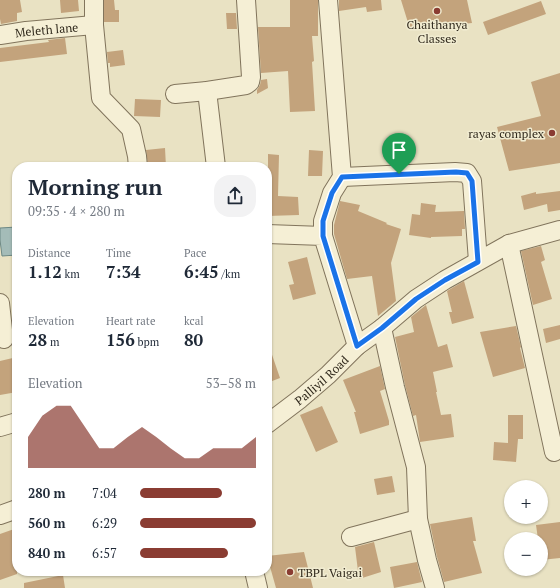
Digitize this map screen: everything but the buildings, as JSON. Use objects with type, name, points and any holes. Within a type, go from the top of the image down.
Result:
[{"type":"street","points":[[94,0],[94,25],[101,98],[131,129],[138,162]]},
{"type":"street","points":[[175,94],[246,85],[250,82],[251,77],[246,0]]},
{"type":"street","points":[[328,0],[342,177],[332,193],[323,221],[323,236],[357,346]]},
{"type":"street","name":"Meleth lane","points":[[0,35],[26,31],[94,25]]},
{"type":"street","points":[[207,91],[215,162]]},
{"type":"street","points":[[342,177],[456,172],[467,173],[472,181],[478,262]]},
{"type":"street","name":"Palliyil Road","points":[[272,420],[328,375],[357,346],[382,328],[416,299],[445,280],[509,244],[560,230]]},
{"type":"street","points":[[272,234],[323,236]]},
{"type":"street","points":[[509,244],[554,452]]},
{"type":"street","points":[[0,303],[7,339]]},
{"type":"street","points":[[382,328],[395,387],[416,466],[418,519],[435,588]]},
{"type":"street","points":[[0,427],[12,423]]},
{"type":"street","points":[[0,515],[12,511]]},
{"type":"street","points":[[351,537],[418,519]]},
{"type":"street","points":[[255,576],[258,588]]},
{"type":"water","points":[[12,227],[12,255],[2,256],[0,228]]},
{"type":"place","name":"Chaithanya Classes","points":[[437,11]]},
{"type":"place","name":"rayas complex","points":[[552,133]]},
{"type":"place","name":"TBPL Vaigai","points":[[290,572]]},
{"type":"route","points":[[467,173],[472,181],[478,262],[445,280],[416,299],[382,328],[357,346],[323,236],[323,221],[332,193],[342,177],[399,174],[467,173]]}]
